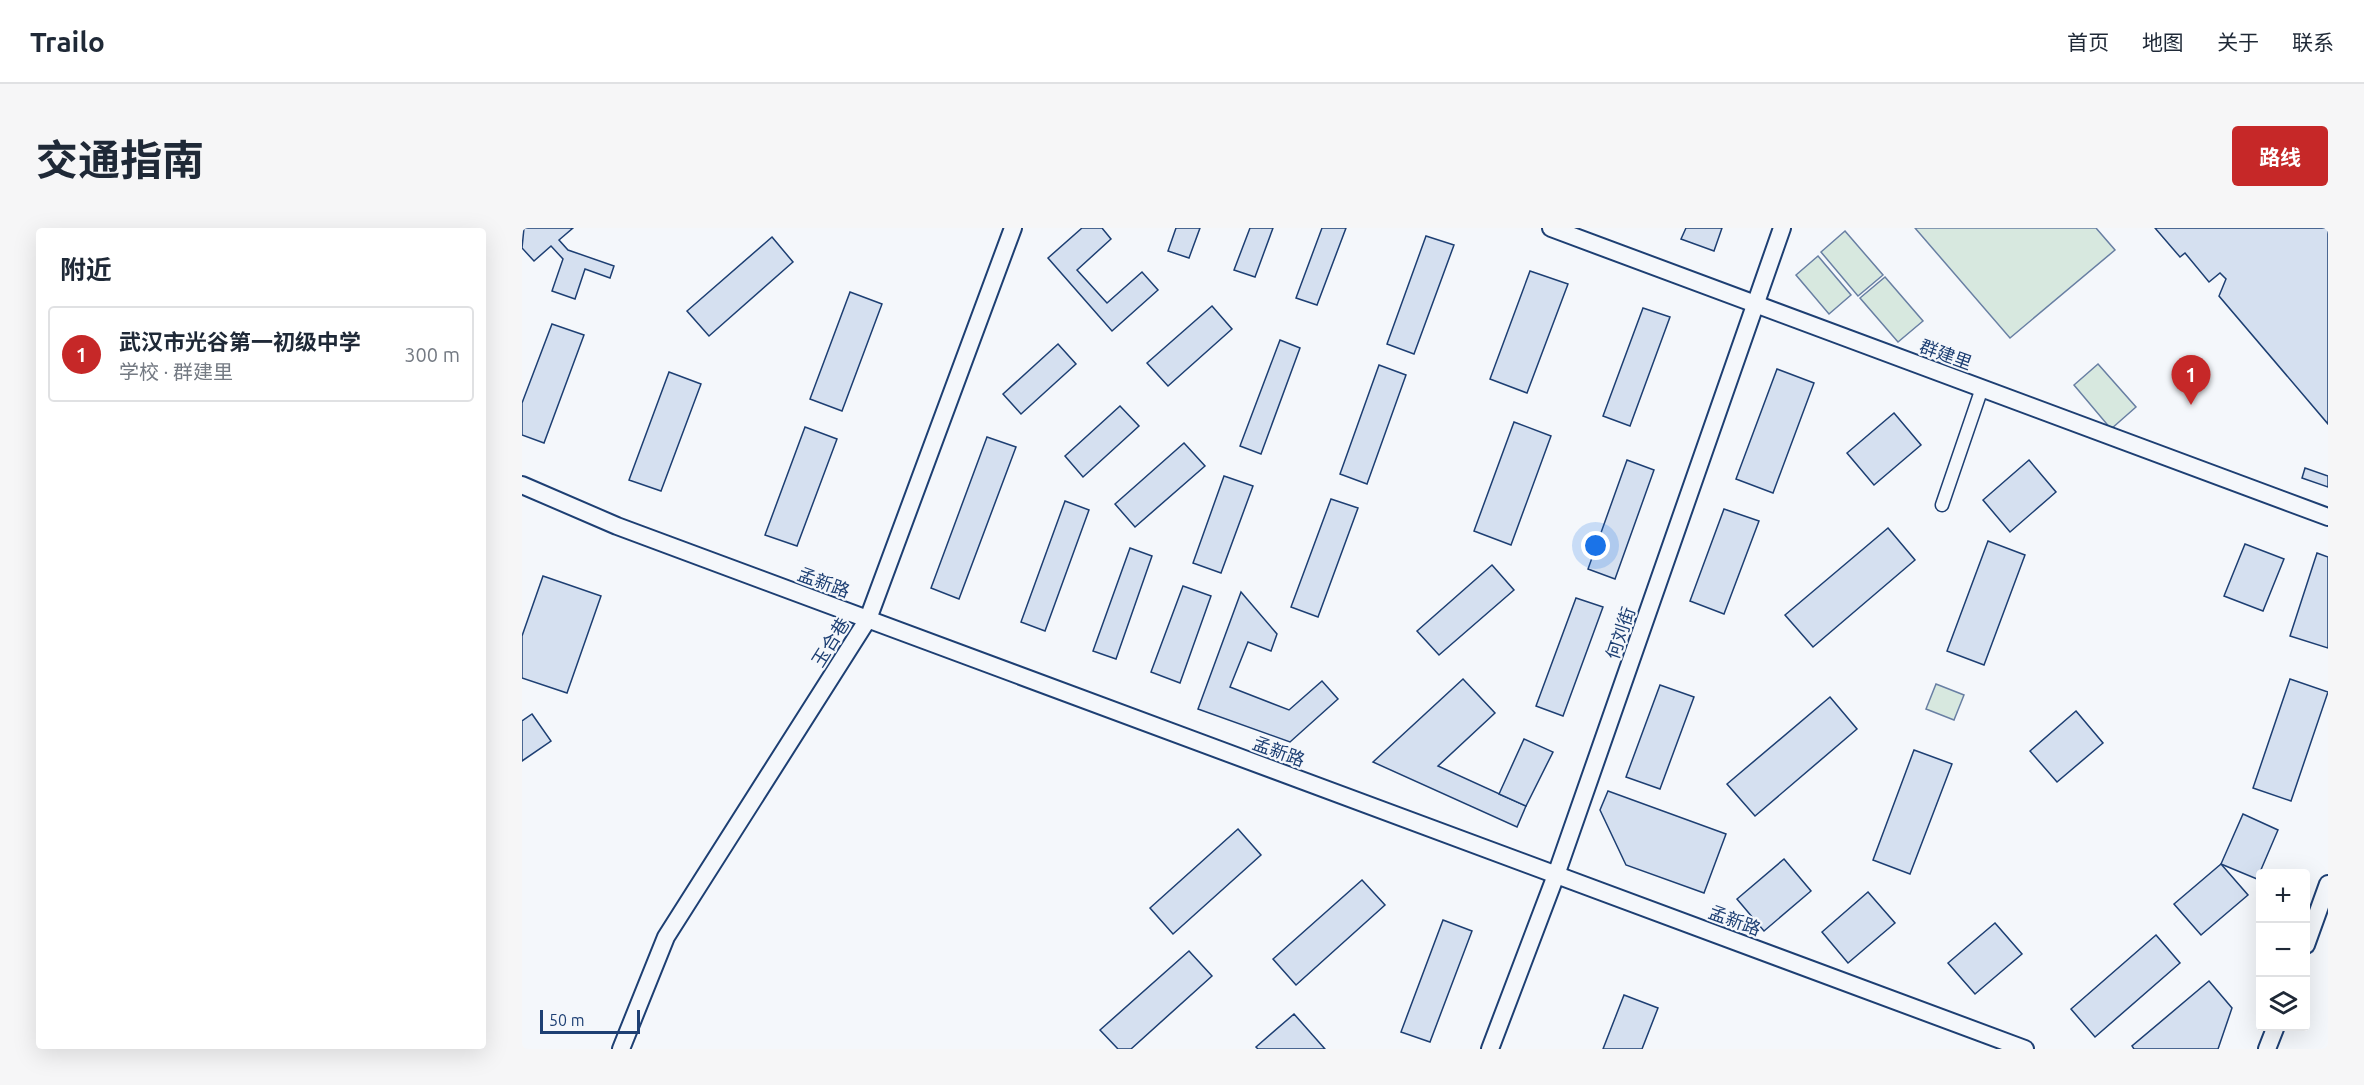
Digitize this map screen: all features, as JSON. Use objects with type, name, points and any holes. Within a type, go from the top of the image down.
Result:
[{"type":"street","name":"玉合巷","points":[[621,1049],[666,937],[868,619],[1013,228]]},
{"type":"street","name":"群建里","points":[[1551,228],[2328,517]]},
{"type":"street","name":"何刘街","points":[[1491,1049],[1556,874],[1782,228]]},
{"type":"street","points":[[1942,505],[1982,388]]},
{"type":"street","name":"孟新路","points":[[522,485],[617,526],[2025,1049]]},
{"type":"street","points":[[2310,934],[2328,884]]},
{"type":"street","points":[[2267,1049],[2274,1031]]},
{"type":"shaded area","points":[[1915,228],[2096,228],[2115,250],[2010,338]]},
{"type":"shaded area","points":[[1845,231],[1883,275],[1858,296],[1821,252]]},
{"type":"shaded area","points":[[1818,256],[1851,295],[1829,314],[1796,275]]},
{"type":"shaded area","points":[[1885,277],[1923,321],[1898,342],[1860,298]]},
{"type":"shaded area","points":[[2098,364],[2136,407],[2111,429],[2074,385]]},
{"type":"shaded area","points":[[1936,684],[1964,695],[1954,720],[1926,709]]},
{"type":"building","points":[[524,228],[573,228],[559,240],[568,250],[614,266],[610,278],[585,269],[575,299],[552,291],[563,259],[551,246],[534,261],[522,248]]},
{"type":"building","points":[[1082,228],[1102,228],[1111,239],[1077,270],[1107,303],[1142,272],[1158,290],[1112,331],[1048,258]]},
{"type":"building","points":[[1176,228],[1200,228],[1189,258],[1168,251]]},
{"type":"building","points":[[1250,228],[1273,228],[1255,277],[1234,270]]},
{"type":"building","points":[[1322,228],[1346,228],[1317,305],[1296,298]]},
{"type":"building","points":[[1686,228],[1722,228],[1714,251],[1681,239]]},
{"type":"building","points":[[2155,228],[2328,228],[2328,424],[2219,296],[2226,279],[2220,273],[2209,282],[2185,253],[2180,257]]},
{"type":"building","points":[[1426,236],[1454,245],[1414,354],[1387,344]]},
{"type":"building","points":[[772,237],[793,262],[709,336],[687,311]]},
{"type":"building","points":[[1530,271],[1568,284],[1527,393],[1490,379]]},
{"type":"building","points":[[850,292],[882,304],[842,411],[810,399]]},
{"type":"building","points":[[1212,306],[1232,329],[1168,386],[1147,363]]},
{"type":"building","points":[[1643,308],[1670,317],[1630,426],[1603,416]]},
{"type":"building","points":[[552,324],[584,335],[544,443],[522,435],[522,403]]},
{"type":"building","points":[[1280,340],[1300,348],[1261,454],[1240,446]]},
{"type":"building","points":[[1058,344],[1076,364],[1021,414],[1003,394]]},
{"type":"building","points":[[1379,365],[1406,375],[1367,484],[1340,474]]},
{"type":"building","points":[[1777,369],[1814,383],[1773,493],[1736,479]]},
{"type":"building","points":[[669,372],[701,384],[661,491],[629,480]]},
{"type":"building","points":[[1120,406],[1139,426],[1083,477],[1065,456]]},
{"type":"building","points":[[1894,413],[1921,445],[1874,485],[1847,453]]},
{"type":"building","points":[[1514,422],[1551,436],[1511,545],[1474,531]]},
{"type":"building","points":[[805,427],[837,439],[797,546],[765,535]]},
{"type":"building","points":[[987,437],[1016,447],[959,599],[931,588]]},
{"type":"building","points":[[1184,443],[1205,466],[1135,527],[1115,504]]},
{"type":"building","points":[[1627,460],[1654,470],[1615,579],[1588,569]]},
{"type":"building","points":[[2029,460],[2056,492],[2010,532],[1983,500]]},
{"type":"building","points":[[2305,468],[2328,476],[2328,487],[2302,478]]},
{"type":"building","points":[[1224,476],[1253,486],[1221,573],[1193,563]]},
{"type":"building","points":[[1331,499],[1358,508],[1318,617],[1291,607]]},
{"type":"building","points":[[1065,501],[1089,510],[1045,631],[1021,622]]},
{"type":"building","points":[[1724,509],[1759,521],[1724,614],[1690,601]]},
{"type":"building","points":[[1888,528],[1915,560],[1813,647],[1785,615]]},
{"type":"building","points":[[1988,541],[2025,555],[1984,665],[1947,651]]},
{"type":"building","points":[[2245,544],[2284,559],[2263,611],[2224,596]]},
{"type":"building","points":[[1130,548],[1152,556],[1116,659],[1093,651]]},
{"type":"building","points":[[2317,553],[2328,557],[2328,648],[2290,636]]},
{"type":"building","points":[[1492,565],[1514,590],[1439,655],[1417,631]]},
{"type":"building","points":[[543,576],[601,596],[567,693],[522,678],[522,636]]},
{"type":"building","points":[[1183,586],[1211,596],[1180,683],[1151,672]]},
{"type":"building","points":[[1241,592],[1277,634],[1271,651],[1248,642],[1230,687],[1289,710],[1322,681],[1338,699],[1290,742],[1198,709]]},
{"type":"building","points":[[1576,598],[1603,607],[1563,716],[1536,706]]},
{"type":"building","points":[[1463,679],[1495,713],[1438,766],[1526,806],[1517,827],[1373,762]]},
{"type":"building","points":[[2290,679],[2328,692],[2291,801],[2253,788]]},
{"type":"building","points":[[1660,685],[1694,697],[1660,789],[1626,777]]},
{"type":"building","points":[[1830,697],[1857,729],[1755,816],[1727,784]]},
{"type":"building","points":[[2076,711],[2103,743],[2057,782],[2030,751]]},
{"type":"building","points":[[532,714],[551,741],[522,761],[522,721]]},
{"type":"building","points":[[1524,739],[1553,752],[1526,806],[1499,794]]},
{"type":"building","points":[[1914,750],[1952,764],[1910,874],[1873,860]]},
{"type":"building","points":[[1608,791],[1726,834],[1704,893],[1626,865],[1600,810]]},
{"type":"building","points":[[2243,814],[2278,830],[2261,869],[2256,869],[2256,879],[2221,864]]},
{"type":"building","points":[[1238,829],[1261,855],[1173,934],[1150,908]]},
{"type":"building","points":[[1784,859],[1811,891],[1764,931],[1737,899]]},
{"type":"building","points":[[2221,864],[2248,895],[2201,935],[2174,904]]},
{"type":"building","points":[[1362,880],[1385,905],[1296,985],[1273,959]]},
{"type":"building","points":[[1868,892],[1895,923],[1848,963],[1822,932]]},
{"type":"building","points":[[1443,920],[1472,931],[1430,1042],[1401,1032]]},
{"type":"building","points":[[1995,923],[2022,954],[1975,994],[1948,963]]},
{"type":"building","points":[[2156,935],[2180,963],[2095,1037],[2071,1009]]},
{"type":"building","points":[[1189,951],[1212,976],[1131,1049],[1118,1049],[1100,1030]]},
{"type":"building","points":[[2209,981],[2232,1008],[2218,1049],[2134,1049],[2132,1046]]},
{"type":"building","points":[[1624,995],[1658,1008],[1642,1049],[1603,1049]]},
{"type":"building","points":[[1294,1014],[1325,1049],[1258,1049],[1256,1047]]},
{"type":"place","name":"武汉市光谷第一初级中学","points":[[2191,405]]}]
